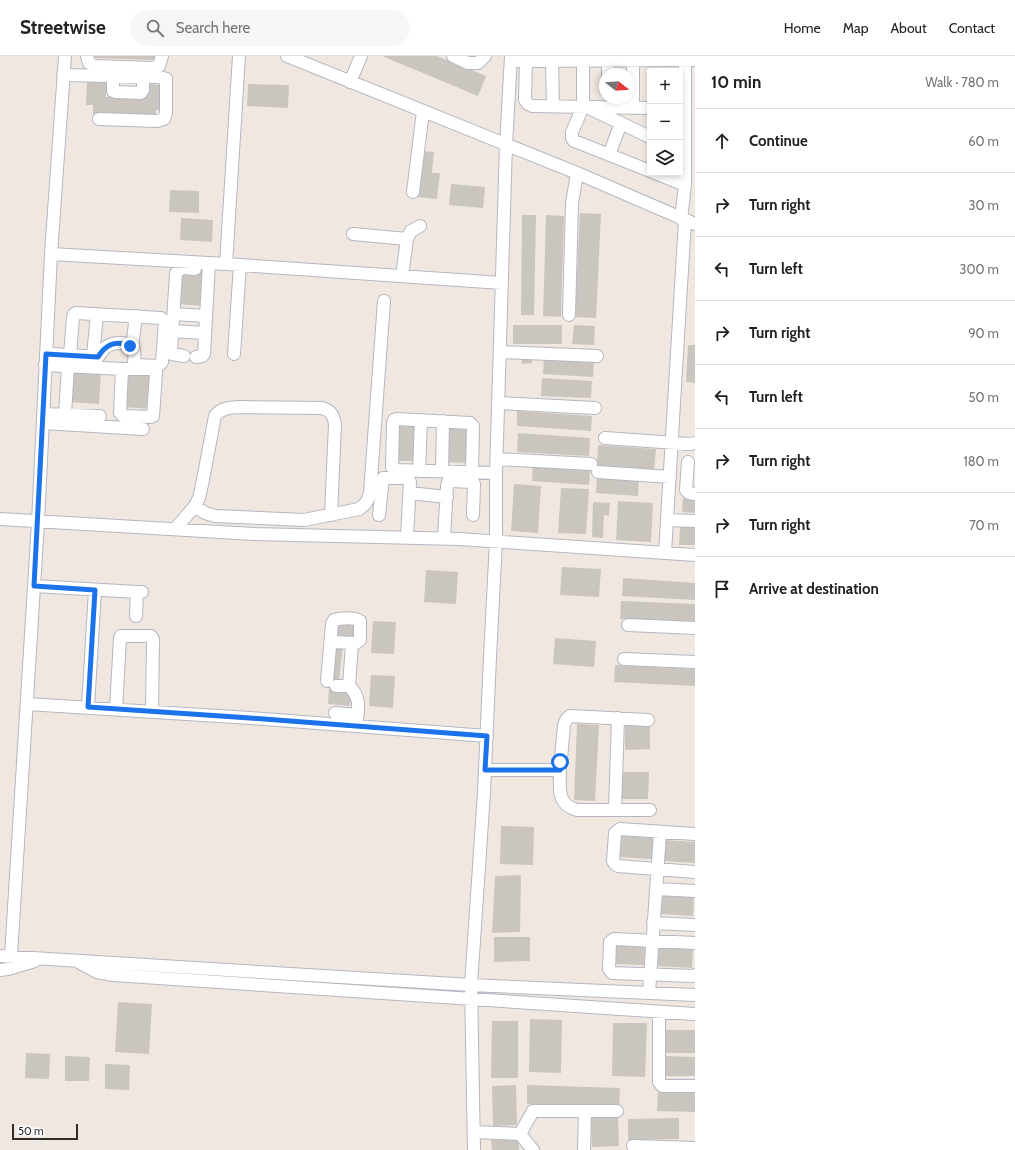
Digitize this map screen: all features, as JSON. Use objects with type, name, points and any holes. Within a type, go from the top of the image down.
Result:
[{"type":"street","points":[[65,56],[51,254],[38,522],[27,704],[6,956],[471,985],[695,995]]},
{"type":"street","points":[[87,56],[89,63],[95,66],[152,68],[159,66],[162,56]]},
{"type":"street","points":[[226,264],[239,56]]},
{"type":"street","points":[[287,56],[578,173],[687,221]]},
{"type":"street","points":[[350,82],[361,56]]},
{"type":"street","points":[[453,56],[468,62],[478,63],[485,56]]},
{"type":"street","points":[[474,1150],[471,985],[487,736],[496,541],[496,473],[506,145],[511,58],[526,61],[615,59],[633,60],[658,66],[689,59],[687,108],[690,153],[685,185],[687,221],[665,553]]},
{"type":"street","points":[[575,59],[585,107],[572,132],[572,138],[574,141],[647,170]]},
{"type":"street","points":[[552,60],[552,106]]},
{"type":"street","points":[[633,60],[633,107]]},
{"type":"street","points":[[526,61],[525,100],[528,104],[532,106],[585,107],[599,104]]},
{"type":"street","points":[[64,75],[158,77],[166,80],[166,113],[164,119],[157,122],[99,119]]},
{"type":"street","points":[[618,104],[647,108]]},
{"type":"street","points":[[585,107],[647,136]]},
{"type":"street","points":[[414,192],[425,147],[424,112]]},
{"type":"street","points":[[609,155],[621,123]]},
{"type":"street","points":[[569,315],[572,204],[578,173]]},
{"type":"street","points":[[662,176],[685,185]]},
{"type":"street","points":[[402,276],[407,239],[411,231],[420,226]]},
{"type":"street","points":[[353,234],[407,239]]},
{"type":"street","points":[[51,254],[209,266]]},
{"type":"street","points":[[184,356],[172,354],[171,351],[176,273],[182,268],[226,264],[502,283]]},
{"type":"street","points":[[234,354],[240,265]]},
{"type":"street","points":[[196,357],[204,354],[209,266]]},
{"type":"street","points":[[195,506],[205,513],[215,516],[232,518],[304,520],[359,509],[364,505],[368,500],[384,301]]},
{"type":"street","points":[[65,415],[74,314],[76,313],[136,316],[161,318],[165,322],[162,362],[158,366],[136,366],[134,364],[134,351],[132,347],[136,316]]},
{"type":"street","points":[[94,356],[97,314]]},
{"type":"street","points":[[174,314],[206,316]]},
{"type":"street","points":[[172,331],[205,333]]},
{"type":"street","points":[[69,361],[94,356],[98,357],[103,350],[111,344],[125,344],[132,347]]},
{"type":"street","points":[[500,352],[597,356]]},
{"type":"street","points":[[46,359],[122,368],[155,370],[153,416],[123,416],[120,413],[122,368]]},
{"type":"street","points":[[499,403],[595,408]]},
{"type":"street","points":[[175,529],[195,506],[199,498],[215,416],[219,411],[227,408],[238,407],[322,408],[329,411],[334,416],[335,424],[330,515]]},
{"type":"street","points":[[43,418],[65,415],[100,416]]},
{"type":"street","points":[[43,418],[143,429]]},
{"type":"street","points":[[472,472],[473,426],[470,423],[394,420],[392,467],[396,470],[496,473]]},
{"type":"street","points":[[419,471],[421,420]]},
{"type":"street","points":[[442,472],[443,422]]},
{"type":"street","points":[[605,438],[690,444],[695,443]]},
{"type":"street","points":[[497,459],[670,477]]},
{"type":"street","points":[[671,461],[691,462],[686,490],[689,493],[695,494]]},
{"type":"street","points":[[379,515],[383,478],[408,478],[410,482],[407,538]]},
{"type":"street","points":[[444,538],[448,482],[473,482],[473,515]]},
{"type":"street","points":[[409,493],[447,497]]},
{"type":"street","points":[[0,519],[254,534],[444,538],[695,555]]},
{"type":"street","points":[[667,520],[695,521]]},
{"type":"street","points":[[34,586],[140,592],[136,616]]},
{"type":"street","points":[[88,707],[95,590]]},
{"type":"street","points":[[331,642],[356,643],[360,640],[360,621],[357,619],[339,618],[334,620],[332,624],[331,642],[332,683],[349,686],[355,692],[358,703],[357,721]]},
{"type":"street","points":[[628,625],[695,628]]},
{"type":"street","points":[[116,709],[120,638],[121,636],[151,636],[153,639],[152,712]]},
{"type":"street","points":[[349,686],[352,643]]},
{"type":"street","points":[[624,659],[695,662]]},
{"type":"street","points":[[27,704],[152,712],[357,721],[487,736]]},
{"type":"street","points":[[335,713],[357,721]]},
{"type":"street","points":[[648,720],[570,716],[564,725],[560,770],[560,796],[567,805],[577,810],[650,810]]},
{"type":"street","points":[[615,810],[618,718]]},
{"type":"street","points":[[485,770],[560,770]]},
{"type":"street","points":[[695,834],[620,830],[615,833],[614,861],[618,866],[695,872]]},
{"type":"street","points":[[649,993],[660,833]]},
{"type":"street","points":[[656,888],[695,891]]},
{"type":"street","points":[[653,923],[695,924]]},
{"type":"street","points":[[695,943],[614,939],[610,942],[609,969],[612,973],[693,976],[695,974]]},
{"type":"street","points":[[0,970],[8,969],[42,958]]},
{"type":"street","points":[[76,960],[97,972],[113,975],[695,1014]]},
{"type":"street","points":[[659,1012],[660,1085],[695,1086]]},
{"type":"street","points":[[520,1134],[533,1111],[617,1112]]},
{"type":"street","points":[[584,1150],[585,1111]]},
{"type":"street","points":[[474,1132],[520,1134]]},
{"type":"street","points":[[520,1134],[532,1150]]},
{"type":"street","points":[[633,1146],[695,1148]]},
{"type":"building","points":[[93,56],[156,56],[155,60],[93,58]]},
{"type":"building","points":[[382,56],[437,56],[486,76],[478,96]]},
{"type":"building","points":[[87,82],[106,82],[106,97],[145,98],[145,84],[163,85],[162,110],[156,110],[156,117],[93,115],[93,105],[86,105]]},
{"type":"building","points":[[248,84],[289,85],[288,108],[247,106]]},
{"type":"building","points":[[420,151],[434,152],[432,173],[440,173],[437,199],[415,197]]},
{"type":"building","points":[[451,184],[485,187],[483,208],[449,205]]},
{"type":"building","points":[[170,190],[199,191],[199,213],[169,212]]},
{"type":"building","points":[[580,213],[601,214],[596,318],[575,317]]},
{"type":"building","points":[[522,215],[536,215],[534,315],[521,315]]},
{"type":"building","points":[[546,215],[564,216],[561,317],[543,316]]},
{"type":"building","points":[[181,218],[213,220],[212,242],[180,240]]},
{"type":"building","points":[[179,271],[205,272],[203,306],[177,304]]},
{"type":"building","points":[[513,325],[562,325],[562,344],[513,344]]},
{"type":"building","points":[[574,325],[595,326],[594,345],[572,344]]},
{"type":"building","points":[[688,345],[695,345],[695,383],[686,382]]},
{"type":"building","points":[[544,358],[594,362],[593,377],[543,374]]},
{"type":"building","points":[[522,359],[532,359],[532,363],[522,364]]},
{"type":"building","points":[[71,368],[101,370],[99,404],[69,402]]},
{"type":"building","points":[[124,373],[154,375],[152,409],[122,407]]},
{"type":"building","points":[[542,378],[592,381],[591,398],[541,396]]},
{"type":"building","points":[[517,411],[592,416],[591,431],[517,426]]},
{"type":"building","points":[[395,424],[418,424],[417,461],[394,461]]},
{"type":"building","points":[[446,425],[468,426],[467,463],[444,462]]},
{"type":"building","points":[[518,433],[590,438],[589,456],[517,452]]},
{"type":"building","points":[[598,445],[656,449],[654,471],[597,467]]},
{"type":"building","points":[[533,465],[590,469],[589,485],[532,481]]},
{"type":"building","points":[[597,476],[639,478],[638,496],[596,493]]},
{"type":"building","points":[[514,484],[541,486],[538,533],[511,531]]},
{"type":"building","points":[[561,488],[589,489],[586,534],[558,533]]},
{"type":"building","points":[[683,498],[695,499],[695,513],[682,512]]},
{"type":"building","points":[[618,501],[653,503],[651,542],[616,540]]},
{"type":"building","points":[[593,502],[610,503],[609,516],[604,515],[603,538],[592,537]]},
{"type":"building","points":[[680,526],[695,526],[695,545],[679,545]]},
{"type":"building","points":[[562,567],[601,569],[599,597],[560,595]]},
{"type":"building","points":[[426,570],[458,572],[456,604],[424,602]]},
{"type":"building","points":[[623,578],[695,583],[695,600],[622,596]]},
{"type":"building","points":[[621,601],[695,604],[695,622],[620,619]]},
{"type":"building","points":[[373,621],[396,622],[394,654],[371,653]]},
{"type":"building","points":[[335,623],[358,624],[357,640],[334,638]]},
{"type":"building","points":[[555,638],[596,641],[594,667],[553,664]]},
{"type":"building","points":[[333,645],[343,645],[339,681],[329,680]]},
{"type":"building","points":[[615,665],[695,669],[695,686],[614,682]]},
{"type":"building","points":[[371,675],[395,676],[393,708],[369,706]]},
{"type":"building","points":[[329,689],[352,690],[350,706],[328,704]]},
{"type":"building","points":[[577,724],[599,725],[595,801],[574,800]]},
{"type":"building","points":[[625,724],[650,724],[650,749],[625,750]]},
{"type":"building","points":[[622,772],[649,772],[648,799],[622,799]]},
{"type":"building","points":[[501,826],[534,827],[533,865],[500,864]]},
{"type":"building","points":[[620,836],[653,838],[652,859],[618,857]]},
{"type":"building","points":[[665,840],[695,842],[695,863],[663,861]]},
{"type":"building","points":[[521,875],[520,932],[492,933],[495,876]]},
{"type":"building","points":[[663,894],[694,896],[693,916],[661,914]]},
{"type":"building","points":[[494,937],[530,937],[530,961],[494,962]]},
{"type":"building","points":[[615,945],[645,946],[644,965],[614,964]]},
{"type":"building","points":[[658,947],[693,949],[692,968],[656,966]]},
{"type":"building","points":[[118,1002],[152,1004],[149,1054],[115,1052]]},
{"type":"building","points":[[530,1019],[562,1020],[561,1073],[529,1072]]},
{"type":"building","points":[[492,1021],[518,1021],[518,1078],[491,1078]]},
{"type":"building","points":[[613,1023],[647,1023],[645,1077],[612,1076]]},
{"type":"building","points":[[665,1030],[695,1030],[695,1053],[664,1053]]},
{"type":"building","points":[[26,1053],[50,1054],[49,1079],[25,1078]]},
{"type":"building","points":[[65,1056],[90,1057],[89,1081],[65,1081]]},
{"type":"building","points":[[664,1056],[695,1057],[695,1076],[664,1076]]},
{"type":"building","points":[[105,1064],[130,1065],[129,1090],[105,1089]]},
{"type":"building","points":[[516,1085],[517,1125],[493,1126],[492,1086]]},
{"type":"building","points":[[527,1085],[620,1088],[619,1108],[527,1104]]},
{"type":"building","points":[[658,1092],[695,1093],[695,1112],[657,1111]]},
{"type":"building","points":[[591,1118],[618,1118],[619,1146],[592,1147]]},
{"type":"building","points":[[679,1118],[679,1139],[628,1140],[628,1119]]},
{"type":"building","points":[[518,1139],[519,1150],[492,1150],[491,1140]]},
{"type":"route","points":[[130,346],[125,344],[111,344],[103,350],[98,357],[46,354],[34,586],[95,590],[88,707],[487,736],[485,770],[560,770],[560,762]]}]
